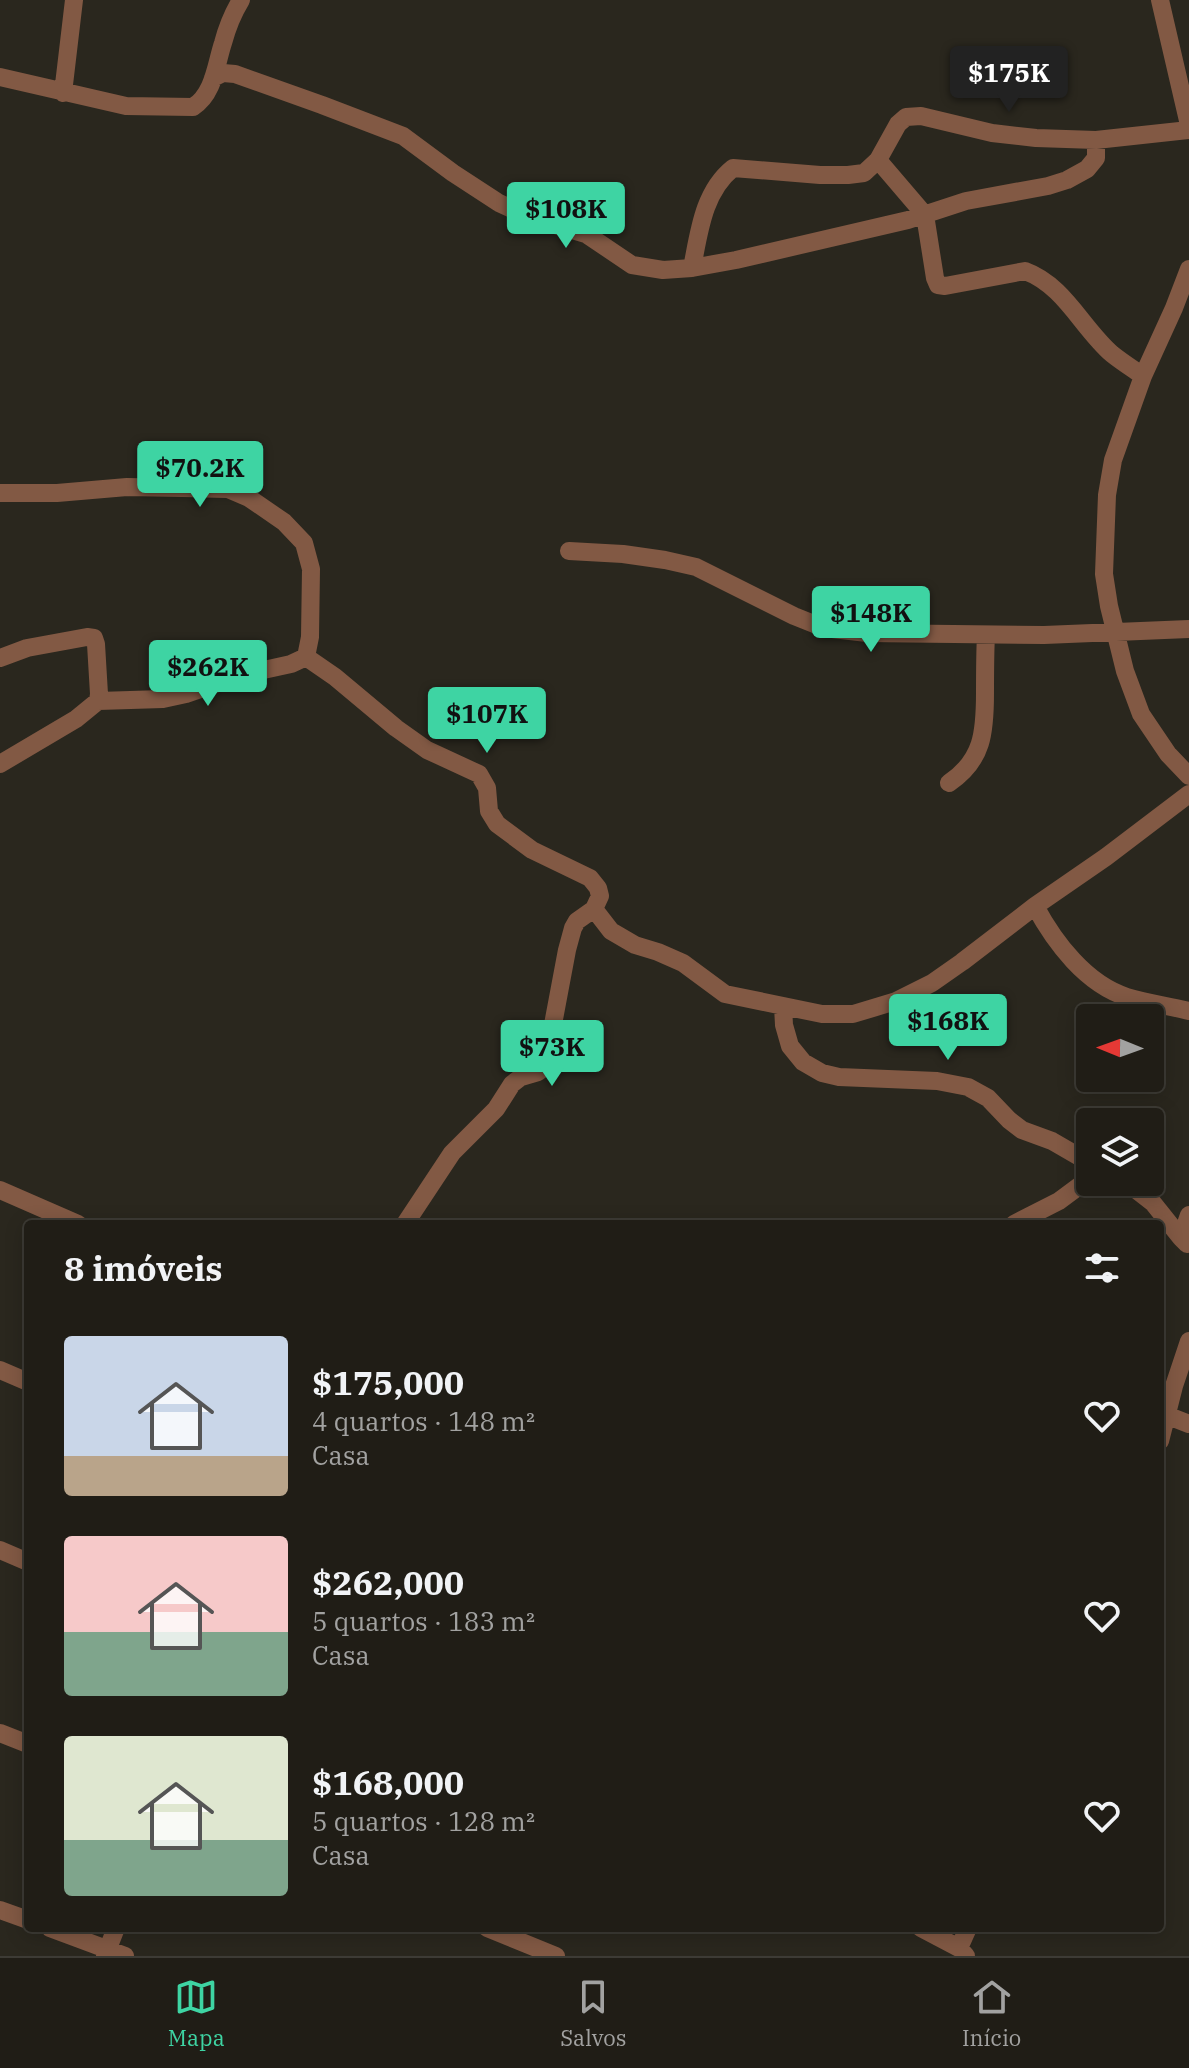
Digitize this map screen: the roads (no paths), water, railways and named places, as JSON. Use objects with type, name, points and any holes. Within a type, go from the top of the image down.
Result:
[{"type":"street","points":[[63,93],[74,0]]},
{"type":"street","points":[[0,77],[126,106],[193,107],[202,102],[213,78],[223,41],[241,0]]},
{"type":"street","points":[[692,268],[708,201],[733,168],[848,175],[864,173],[878,160],[898,124],[906,117],[921,116],[1007,135],[1036,138],[1096,140],[1189,128],[1160,0]]},
{"type":"street","points":[[213,78],[223,73],[235,74],[403,136],[499,203],[532,218],[586,234],[632,265],[663,270],[692,268],[791,248],[925,215],[966,201],[1038,189],[1067,180],[1087,169],[1096,158],[1096,140]]},
{"type":"street","points":[[878,160],[925,215],[938,285],[1025,271],[1036,275],[1070,306],[1111,353],[1143,376]]},
{"type":"street","points":[[1189,269],[1143,376],[1113,460],[1107,495],[1104,574],[1125,671],[1141,714],[1168,754],[1189,776]]},
{"type":"street","points":[[0,493],[57,493],[127,487],[182,488],[228,489],[249,498],[284,522],[304,543],[311,569],[310,637],[306,657]]},
{"type":"street","points":[[569,551],[623,554],[696,567],[824,628],[867,633],[986,635],[1189,629]]},
{"type":"street","points":[[949,783],[972,762],[985,726],[986,635]]},
{"type":"street","points":[[0,658],[27,648],[94,638],[98,701]]},
{"type":"street","points":[[0,764],[76,719],[98,701],[163,699],[241,675],[291,664],[306,657]]},
{"type":"street","points":[[306,657],[427,750],[479,774],[487,788],[489,811],[497,824],[532,850],[590,878],[600,896],[594,909],[577,921],[573,928],[545,1067],[512,1084],[496,1109],[452,1153],[408,1220]]},
{"type":"street","points":[[594,909],[611,931],[635,945],[683,963],[725,994],[822,1014],[853,1014],[896,1001],[932,983],[1189,794]]},
{"type":"street","points":[[1035,906],[1048,930],[1079,966],[1101,985],[1125,996],[1189,1011]]},
{"type":"street","points":[[783,1006],[790,1046],[803,1062],[822,1073],[839,1077],[937,1081],[968,1087],[988,1098],[1022,1130],[1052,1141],[1076,1155]]},
{"type":"street","points":[[1022,1220],[1076,1188]]},
{"type":"street","points":[[0,1190],[69,1220]]},
{"type":"street","points":[[1144,1196],[1185,1242]]},
{"type":"street","points":[[1185,1242],[1189,1215]]},
{"type":"street","points":[[1164,1424],[1189,1341]]},
{"type":"street","points":[[0,1370],[24,1380]]},
{"type":"street","points":[[1166,1415],[1189,1424]]},
{"type":"street","points":[[0,1550],[24,1560]]},
{"type":"street","points":[[0,1733],[24,1742]]},
{"type":"street","points":[[0,1910],[24,1919]]},
{"type":"street","points":[[60,1932],[113,1954],[116,1932]]},
{"type":"street","points":[[494,1932],[530,1951],[556,1956]]},
{"type":"street","points":[[530,1951],[537,1932]]},
{"type":"street","points":[[928,1932],[963,1952],[967,1932]]}]
